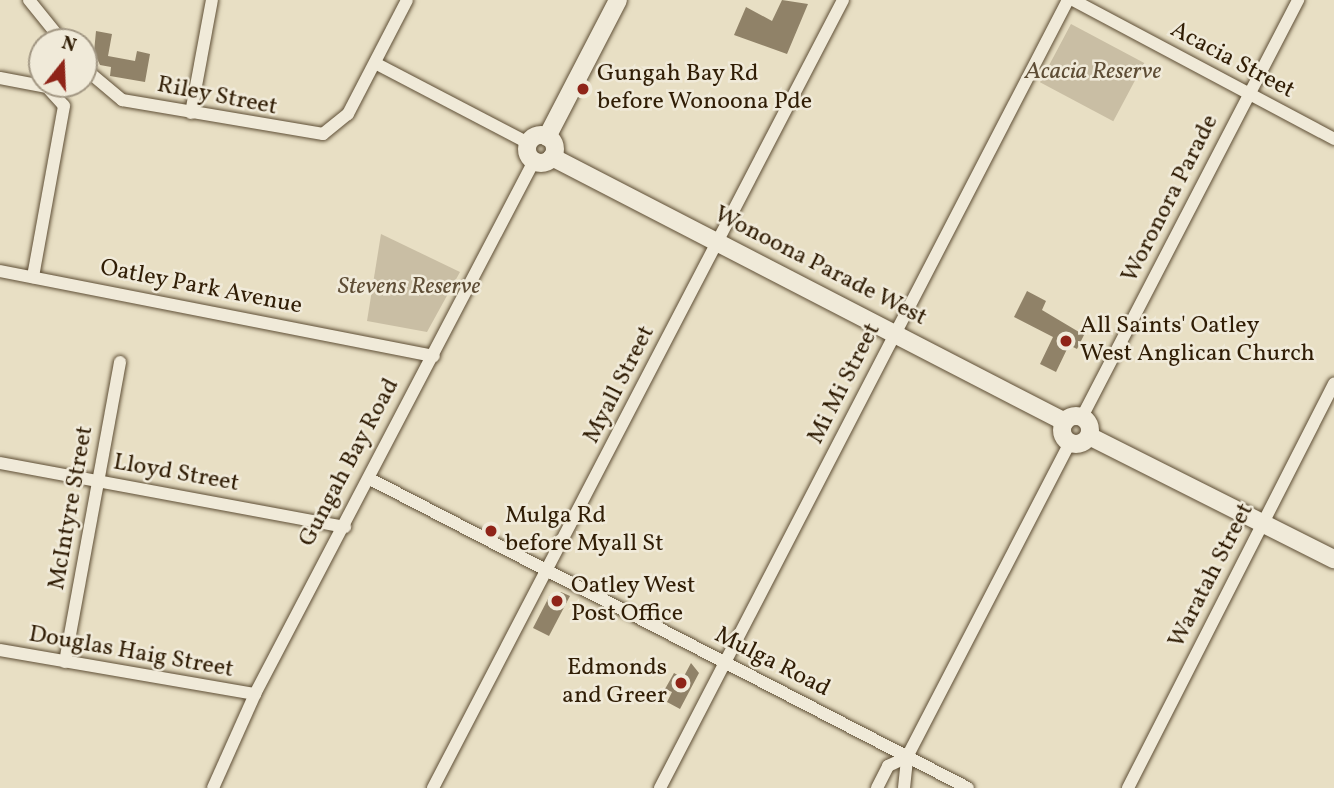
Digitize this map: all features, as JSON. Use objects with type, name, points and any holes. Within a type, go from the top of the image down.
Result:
[{"type":"street","points":[[29,0],[52,28]]},
{"type":"street","points":[[191,113],[212,0]]},
{"type":"street","points":[[407,0],[375,63],[528,143],[543,159]]},
{"type":"street","points":[[543,159],[547,137],[618,0]]},
{"type":"street","name":"Myall Street","points":[[433,788],[843,0]]},
{"type":"street","name":"Mi Mi Street","points":[[660,788],[1068,0]]},
{"type":"street","name":"Acacia Street","points":[[1073,0],[1334,139]]},
{"type":"street","name":"Woronora Parade","points":[[1074,420],[1298,0]]},
{"type":"street","name":"Riley Street","points":[[98,81],[116,98],[308,135],[334,129],[348,114],[375,63]]},
{"type":"street","points":[[0,78],[47,87],[64,106],[33,277]]},
{"type":"street","points":[[528,143],[547,137]]},
{"type":"street","name":"Wonoona Parade West","points":[[543,159],[719,242],[895,333],[1074,420]]},
{"type":"street","name":"Gungah Bay Road","points":[[213,788],[255,694],[434,356],[543,159]]},
{"type":"street","name":"Oatley Park Avenue","points":[[0,271],[434,356]]},
{"type":"street","name":"McIntyre Street","points":[[65,662],[120,362]]},
{"type":"street","name":"Waratah Street","points":[[1128,788],[1334,383]]},
{"type":"street","points":[[1074,420],[1089,436],[1263,521],[1334,559]]},
{"type":"street","points":[[904,788],[907,757],[1070,442],[1074,420]]},
{"type":"street","points":[[1070,442],[1089,436]]},
{"type":"street","name":"Lloyd Street","points":[[0,463],[345,527]]},
{"type":"street","name":"Mulga Road","points":[[370,479],[968,788]]},
{"type":"street","name":"Douglas Haig Street","points":[[0,650],[255,694]]},
{"type":"street","points":[[877,788],[888,766],[907,757]]},
{"type":"green space","name":"Acacia Reserve","points":[[1071,24],[1144,63],[1113,121],[1040,82]]},
{"type":"green space","name":"Stevens Reserve","points":[[381,234],[460,272],[427,332],[367,321]]},
{"type":"building","points":[[782,0],[808,4],[787,54],[734,35],[746,7],[772,21]]},
{"type":"building","points":[[98,31],[112,34],[108,56],[135,61],[137,51],[150,54],[145,82],[110,76],[111,67],[100,65]]},
{"type":"building","points":[[1027,291],[1046,301],[1042,310],[1084,335],[1077,349],[1069,345],[1056,372],[1040,364],[1053,337],[1014,317]]},
{"type":"building","points":[[561,592],[570,596],[549,636],[533,628],[550,595]]},
{"type":"building","name":"Edmonds and Greer","points":[[691,663],[699,673],[680,709],[667,702],[672,692],[665,689],[674,673],[683,678]]},
{"type":"place","name":"Gungah Bay Rd before Wonoona Pde","points":[[583,89]]},
{"type":"place","name":"All Saints' Oatley West Anglican Church","points":[[1066,341]]},
{"type":"place","name":"Mulga Rd before Myall St","points":[[491,531]]},
{"type":"place","name":"Oatley West Post Office","points":[[557,601]]},
{"type":"place","name":"Edmonds and Greer","points":[[681,683]]}]
